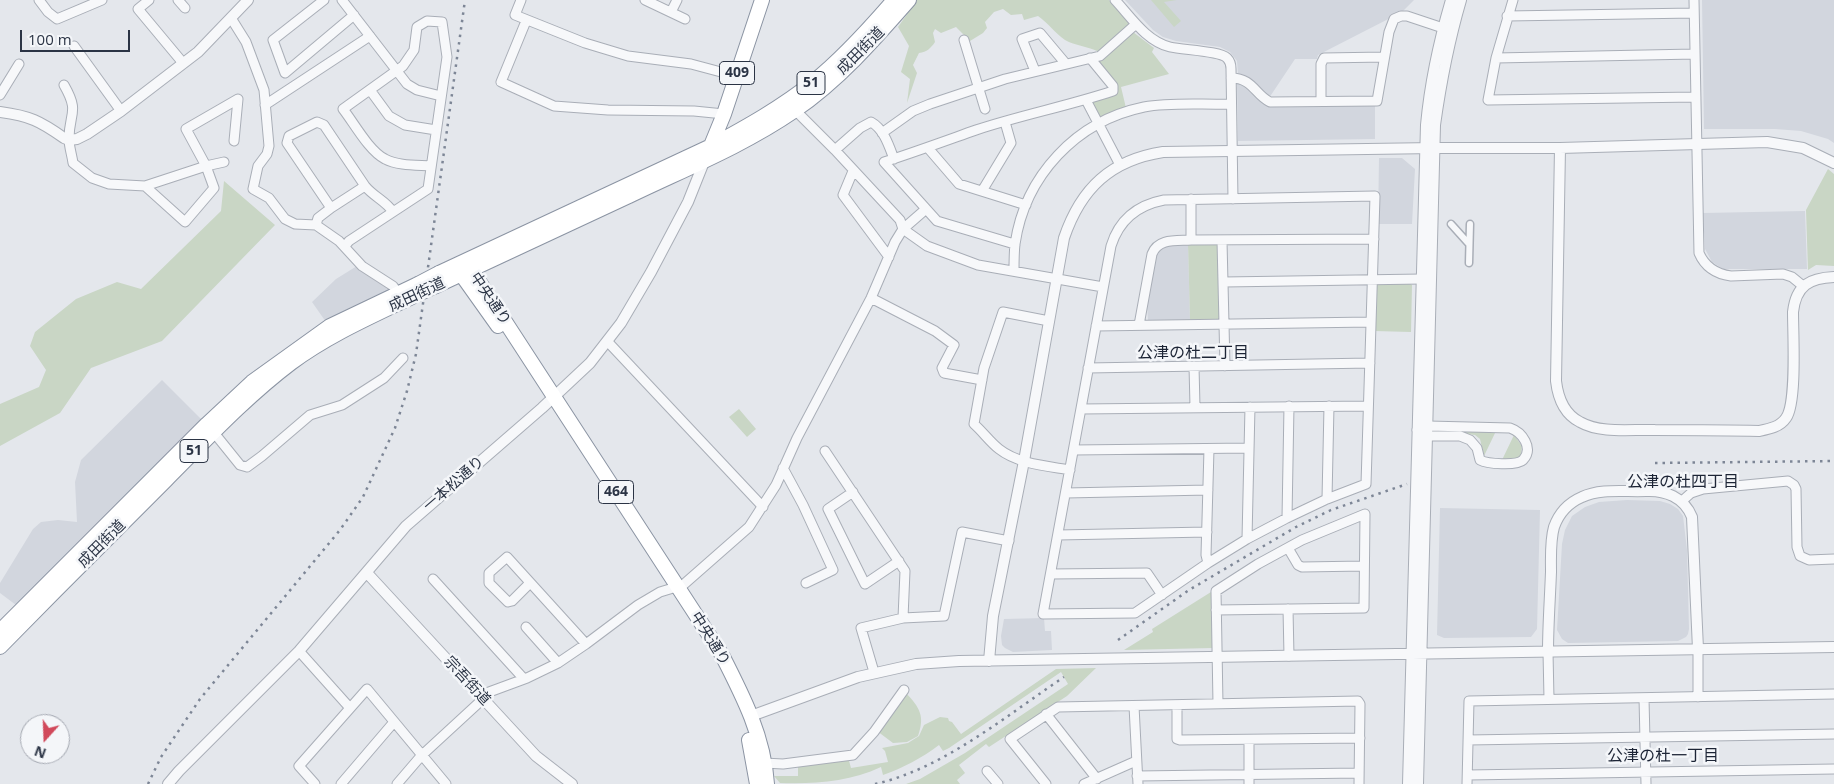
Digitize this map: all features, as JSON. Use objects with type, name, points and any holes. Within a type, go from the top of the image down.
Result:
[{"type":"highway","name":"409","points":[[704,162],[724,114],[762,0]]},
{"type":"highway","name":"成田街道","points":[[464,269],[711,146],[749,125],[812,83],[866,33],[894,0]]},
{"type":"highway","name":"成田街道","points":[[0,631],[210,428],[291,363],[438,279],[704,162],[735,146],[795,110],[838,75],[866,48],[908,0]]},
{"type":"highway","name":"中央通り","points":[[464,269],[672,588],[732,694],[762,775]]},
{"type":"highway","name":"成田街道","points":[[0,647],[252,382],[303,344],[352,314],[398,293],[418,289]]},
{"type":"highway","name":"中央通り","points":[[672,588],[722,655],[739,689],[751,716],[762,775]]},
{"type":"street","points":[[39,0],[48,12],[57,19],[102,0]]},
{"type":"street","points":[[149,0],[138,9],[184,63]]},
{"type":"street","points":[[178,0],[185,8]]},
{"type":"street","points":[[0,112],[35,119],[69,140],[77,139],[121,111],[198,52],[248,0]]},
{"type":"street","points":[[324,0],[273,40],[284,73],[354,15]]},
{"type":"street","points":[[521,0],[515,16],[585,43],[628,56],[691,64],[736,76]]},
{"type":"street","points":[[645,0],[685,19]]},
{"type":"street","points":[[670,12],[677,0]]},
{"type":"street","points":[[1114,0],[1136,24],[1161,44],[1225,57],[1231,65],[1233,198]]},
{"type":"street","points":[[1418,784],[1428,431],[1431,85],[1451,0]]},
{"type":"street","points":[[1408,784],[1424,214],[1430,148],[1436,125],[1441,85],[1452,30],[1461,0]]},
{"type":"street","points":[[1513,0],[1496,58],[1488,100],[1696,97]]},
{"type":"street","points":[[1694,0],[1698,246],[1702,260],[1713,270],[1722,274],[1731,276],[1783,274],[1792,277],[1803,286]]},
{"type":"street","points":[[344,1],[407,84],[417,90],[441,96]]},
{"type":"street","points":[[1508,16],[1694,14]]},
{"type":"street","points":[[1231,78],[1238,78],[1253,85],[1270,102],[1377,101],[1391,23],[1398,17],[1407,16],[1443,28]]},
{"type":"street","points":[[231,18],[249,50],[264,90],[269,146],[267,154],[258,166],[253,189],[269,198],[285,219],[295,224],[316,226],[340,241],[362,266],[393,286],[398,293]]},
{"type":"street","points":[[345,246],[349,241],[428,189],[446,57],[442,22],[427,21],[417,28],[414,50],[403,66],[343,109],[374,151],[386,160],[431,166]]},
{"type":"street","points":[[526,21],[502,82],[554,106],[608,110],[694,111],[724,114]]},
{"type":"street","points":[[882,133],[913,111],[1035,71],[1100,56],[1136,24]]},
{"type":"street","points":[[1035,71],[1022,39],[1040,34],[1066,64]]},
{"type":"street","points":[[265,106],[370,36]]},
{"type":"street","points":[[964,40],[985,109]]},
{"type":"street","points":[[74,46],[121,111]]},
{"type":"street","points":[[1496,58],[1695,54]]},
{"type":"street","points":[[1322,101],[1320,64],[1324,58],[1384,57]]},
{"type":"street","points":[[1015,245],[1011,242],[937,221],[884,162],[976,130],[1113,91],[1112,86],[1090,58]]},
{"type":"street","points":[[0,95],[19,64]]},
{"type":"street","points":[[64,85],[72,100],[74,110],[69,140],[73,163],[92,178],[109,184],[145,186],[224,162]]},
{"type":"street","points":[[370,90],[390,116],[405,125],[436,130]]},
{"type":"street","points":[[145,186],[185,222],[214,188],[206,166],[186,129],[238,99],[234,141]]},
{"type":"street","points":[[1086,100],[1120,166]]},
{"type":"street","points":[[1014,271],[1015,245],[1026,204],[1037,180],[1067,145],[1098,123],[1127,111],[1146,107],[1231,104]]},
{"type":"street","points":[[795,110],[900,220],[903,230],[927,246],[978,265],[1103,288]]},
{"type":"street","points":[[331,208],[287,143],[289,136],[317,122],[324,125],[365,186],[374,196],[389,205],[393,212]]},
{"type":"street","points":[[835,150],[860,128],[871,122],[876,124],[882,133],[894,159]]},
{"type":"street","points":[[982,191],[1011,143],[1006,122]]},
{"type":"street","points":[[989,661],[993,616],[1024,461],[1064,238],[1078,204],[1090,188],[1120,166],[1147,155],[1164,152],[1560,148],[1779,143],[1803,148],[1834,163]]},
{"type":"street","points":[[928,148],[959,184],[1026,204]]},
{"type":"street","points":[[1560,148],[1556,381],[1558,395],[1565,408],[1575,419],[1582,423],[1607,429],[1759,431],[1774,428],[1785,419],[1792,405],[1794,305],[1798,293],[1803,286],[1813,280],[1834,277]]},
{"type":"street","name":"一本松通り","points":[[168,784],[299,652],[406,526],[551,400],[590,363],[624,318],[651,272],[688,202],[704,162]]},
{"type":"street","points":[[854,171],[843,195],[889,257]]},
{"type":"street","points":[[316,226],[318,218],[365,186]]},
{"type":"street","points":[[1375,196],[1366,484],[1327,499],[1247,539],[1135,613],[1043,614],[1114,237],[1130,215],[1145,205],[1154,202],[1233,198],[1375,196]]},
{"type":"street","points":[[1191,200],[1191,240]]},
{"type":"street","points":[[397,784],[421,756],[482,697],[558,663],[638,605],[660,592],[684,585],[749,527],[776,485],[797,438],[872,298],[889,257],[903,230],[926,209]]},
{"type":"street","points":[[1451,224],[1469,244]]},
{"type":"street","points":[[1469,263],[1470,224]]},
{"type":"street","points":[[1139,325],[1153,250],[1166,241],[1374,239]]},
{"type":"street","points":[[1222,241],[1225,366]]},
{"type":"street","points":[[1224,282],[1422,280]]},
{"type":"street","points":[[872,298],[935,331],[954,345],[942,368],[944,373],[982,380]]},
{"type":"street","points":[[1049,321],[1003,312],[982,380],[974,424],[1000,450],[1024,461],[1070,470]]},
{"type":"street","points":[[1096,326],[1371,322]]},
{"type":"street","points":[[607,341],[763,507]]},
{"type":"street","points":[[210,428],[240,465],[247,467],[310,415],[342,405],[384,378],[404,358]]},
{"type":"street","points":[[1088,368],[1370,363]]},
{"type":"street","points":[[1194,366],[1195,407]]},
{"type":"street","points":[[1286,518],[1290,406]]},
{"type":"street","points":[[1327,499],[1329,406]]},
{"type":"street","points":[[1081,409],[1368,406]]},
{"type":"street","points":[[1247,539],[1250,407]]},
{"type":"street","points":[[1417,430],[1460,436],[1470,440],[1477,448],[1480,460],[1488,463],[1516,463],[1524,459],[1526,453],[1525,439],[1516,430],[1510,428],[1428,431]]},
{"type":"street","points":[[1074,450],[1249,448]]},
{"type":"street","points":[[1208,563],[1209,449]]},
{"type":"street","points":[[825,451],[905,570],[903,618]]},
{"type":"street","points":[[783,468],[803,505],[833,570],[806,583]]},
{"type":"street","points":[[1682,501],[1691,493],[1703,489],[1779,482],[1791,483],[1796,488],[1798,552],[1804,558],[1834,559]]},
{"type":"street","points":[[1066,493],[1208,490]]},
{"type":"street","points":[[853,492],[828,509],[865,584],[899,561]]},
{"type":"street","points":[[1549,699],[1548,652],[1552,535],[1557,521],[1566,507],[1581,497],[1598,492],[1660,492],[1670,494],[1682,501],[1692,516],[1698,649],[1698,697]]},
{"type":"street","points":[[1216,610],[1364,608],[1365,514],[1302,540],[1258,564],[1216,591],[1216,610],[1218,704]]},
{"type":"street","points":[[874,672],[861,628],[903,618],[944,616],[962,532],[1009,540]]},
{"type":"street","points":[[1058,535],[1207,532]]},
{"type":"street","points":[[1288,548],[1298,565],[1302,567],[1364,566]]},
{"type":"street","points":[[530,583],[512,601],[508,602],[489,583],[489,573],[507,557],[586,644]]},
{"type":"street","name":"宗吾街道","points":[[367,573],[536,756],[572,784]]},
{"type":"street","points":[[1051,574],[1147,573],[1162,595]]},
{"type":"street","points":[[434,579],[524,679]]},
{"type":"street","points":[[1288,609],[1288,656]]},
{"type":"street","points":[[526,628],[558,663]]},
{"type":"street","points":[[751,716],[858,677],[916,664],[1411,653],[1834,647]]},
{"type":"street","points":[[299,652],[350,708]]},
{"type":"street","points":[[315,784],[299,766],[367,689],[446,784]]},
{"type":"street","points":[[762,775],[783,764],[853,755],[874,732],[904,690]]},
{"type":"street","points":[[1834,694],[1469,701],[1468,780],[1645,772],[1834,769]]},
{"type":"street","points":[[1644,698],[1646,784]]},
{"type":"street","points":[[1046,784],[1010,739],[1058,707],[1358,701],[1360,704],[1359,784]]},
{"type":"street","points":[[1177,705],[1177,739],[1360,738]]},
{"type":"street","points":[[1134,706],[1138,780],[1249,780],[1359,773]]},
{"type":"street","points":[[1046,714],[1097,779]]},
{"type":"street","points":[[340,784],[394,722]]},
{"type":"street","points":[[1468,740],[1834,734]]},
{"type":"street","points":[[1249,740],[1249,780]]},
{"type":"street","points":[[1084,784],[1136,761]]},
{"type":"street","points":[[987,771],[998,784]]},
{"type":"shaded area","points":[[1125,0],[1414,0],[1402,12],[1318,55],[1317,59],[1295,59],[1269,98],[1256,83],[1238,74],[1237,61],[1230,52],[1220,47],[1176,41],[1163,37],[1153,30]]},
{"type":"shaded area","points":[[1702,0],[1834,0],[1834,143],[1828,139],[1801,131],[1704,129]]},
{"type":"shaded area","points":[[1241,83],[1251,88],[1267,106],[1375,104],[1375,139],[1238,141],[1237,84]]},
{"type":"shaded area","points":[[1379,158],[1402,158],[1415,169],[1412,224],[1378,224]]},
{"type":"shaded area","points":[[1805,211],[1807,269],[1723,269],[1712,262],[1705,249],[1703,213]]},
{"type":"shaded area","points":[[1188,244],[1190,321],[1148,321],[1147,305],[1157,251],[1166,245]]},
{"type":"shaded area","points":[[357,266],[390,287],[390,290],[326,322],[312,302],[336,279]]},
{"type":"shaded area","points":[[162,380],[201,419],[16,605],[0,593],[0,583],[33,529],[41,522],[58,520],[77,522],[75,482],[81,460]]},
{"type":"shaded area","points":[[1627,500],[1660,501],[1678,509],[1683,516],[1687,550],[1688,634],[1678,641],[1568,643],[1562,639],[1557,630],[1562,544],[1565,530],[1572,516],[1585,507],[1599,502]]},
{"type":"shaded area","points":[[1440,508],[1540,510],[1537,629],[1531,637],[1444,638],[1437,635]]},
{"type":"shaded area","points":[[1044,618],[1045,631],[1051,631],[1052,650],[1013,652],[1002,645],[1001,636],[1004,619]]},
{"type":"green space","points":[[917,0],[1109,0],[1129,22],[1099,52],[1065,40],[1038,16],[1024,20],[1022,14],[1011,15],[1003,9],[994,12],[985,22],[987,28],[983,33],[970,41],[956,27],[941,33],[935,29],[933,33],[935,42],[924,52],[919,53],[913,65],[917,73],[907,103],[910,79],[901,72],[909,46],[898,27]]},
{"type":"green space","points":[[1151,0],[1177,0],[1164,2],[1181,21],[1174,27]]},
{"type":"green space","points":[[1133,32],[1154,48],[1152,52],[1169,74],[1121,87],[1126,108],[1101,118],[1092,104],[1094,101],[1118,92],[1117,87],[1099,63],[1099,59]]},
{"type":"green space","points":[[1828,169],[1834,174],[1834,266],[1816,265],[1808,270],[1806,210]]},
{"type":"green space","points":[[224,181],[275,225],[162,341],[91,368],[60,413],[0,446],[0,404],[39,387],[46,370],[30,346],[35,332],[76,299],[117,282],[141,289],[221,211]]},
{"type":"green space","points":[[1188,244],[1218,244],[1222,321],[1190,321]]},
{"type":"green space","points":[[1409,283],[1412,285],[1411,332],[1374,331],[1375,286],[1377,284]]},
{"type":"green space","points":[[739,409],[756,429],[747,437],[729,417]]},
{"type":"green space","points":[[1442,431],[1496,431],[1484,456],[1480,439],[1475,435]]},
{"type":"green space","points":[[1514,435],[1522,446],[1521,455],[1516,460],[1502,460]]},
{"type":"green space","points":[[1211,592],[1213,648],[1124,650],[1153,632],[1152,629]]},
{"type":"green space","points":[[1096,668],[1067,696],[989,747],[986,744],[959,765],[965,773],[957,780],[960,784],[906,784],[920,779],[965,753],[1068,684],[1061,672],[949,748],[943,751],[939,745],[912,762],[883,775],[881,767],[857,776],[832,781],[780,783],[774,776],[798,776],[798,764],[848,757],[851,768],[888,762],[885,751],[882,748],[908,743],[919,736],[924,725],[940,717],[948,718],[961,734],[1056,669]]},
{"type":"green space","points":[[906,693],[915,703],[920,713],[920,729],[918,736],[907,742],[893,743],[877,731]]},
{"type":"railway","points":[[148,784],[161,757],[200,699],[340,530],[363,497],[395,428],[416,354],[465,0]]},
{"type":"railway","points":[[1655,463],[1834,461]]},
{"type":"railway","points":[[1118,640],[1189,590],[1296,527],[1331,510],[1407,484]]},
{"type":"railway","points":[[875,784],[900,777],[950,754],[1064,677]]},
{"type":"district","name":"公津の杜二丁目","points":[[1193,353]]},
{"type":"district","name":"公津の杜四丁目","points":[[1683,482]]},
{"type":"district","name":"公津の杜一丁目","points":[[1663,756]]}]
